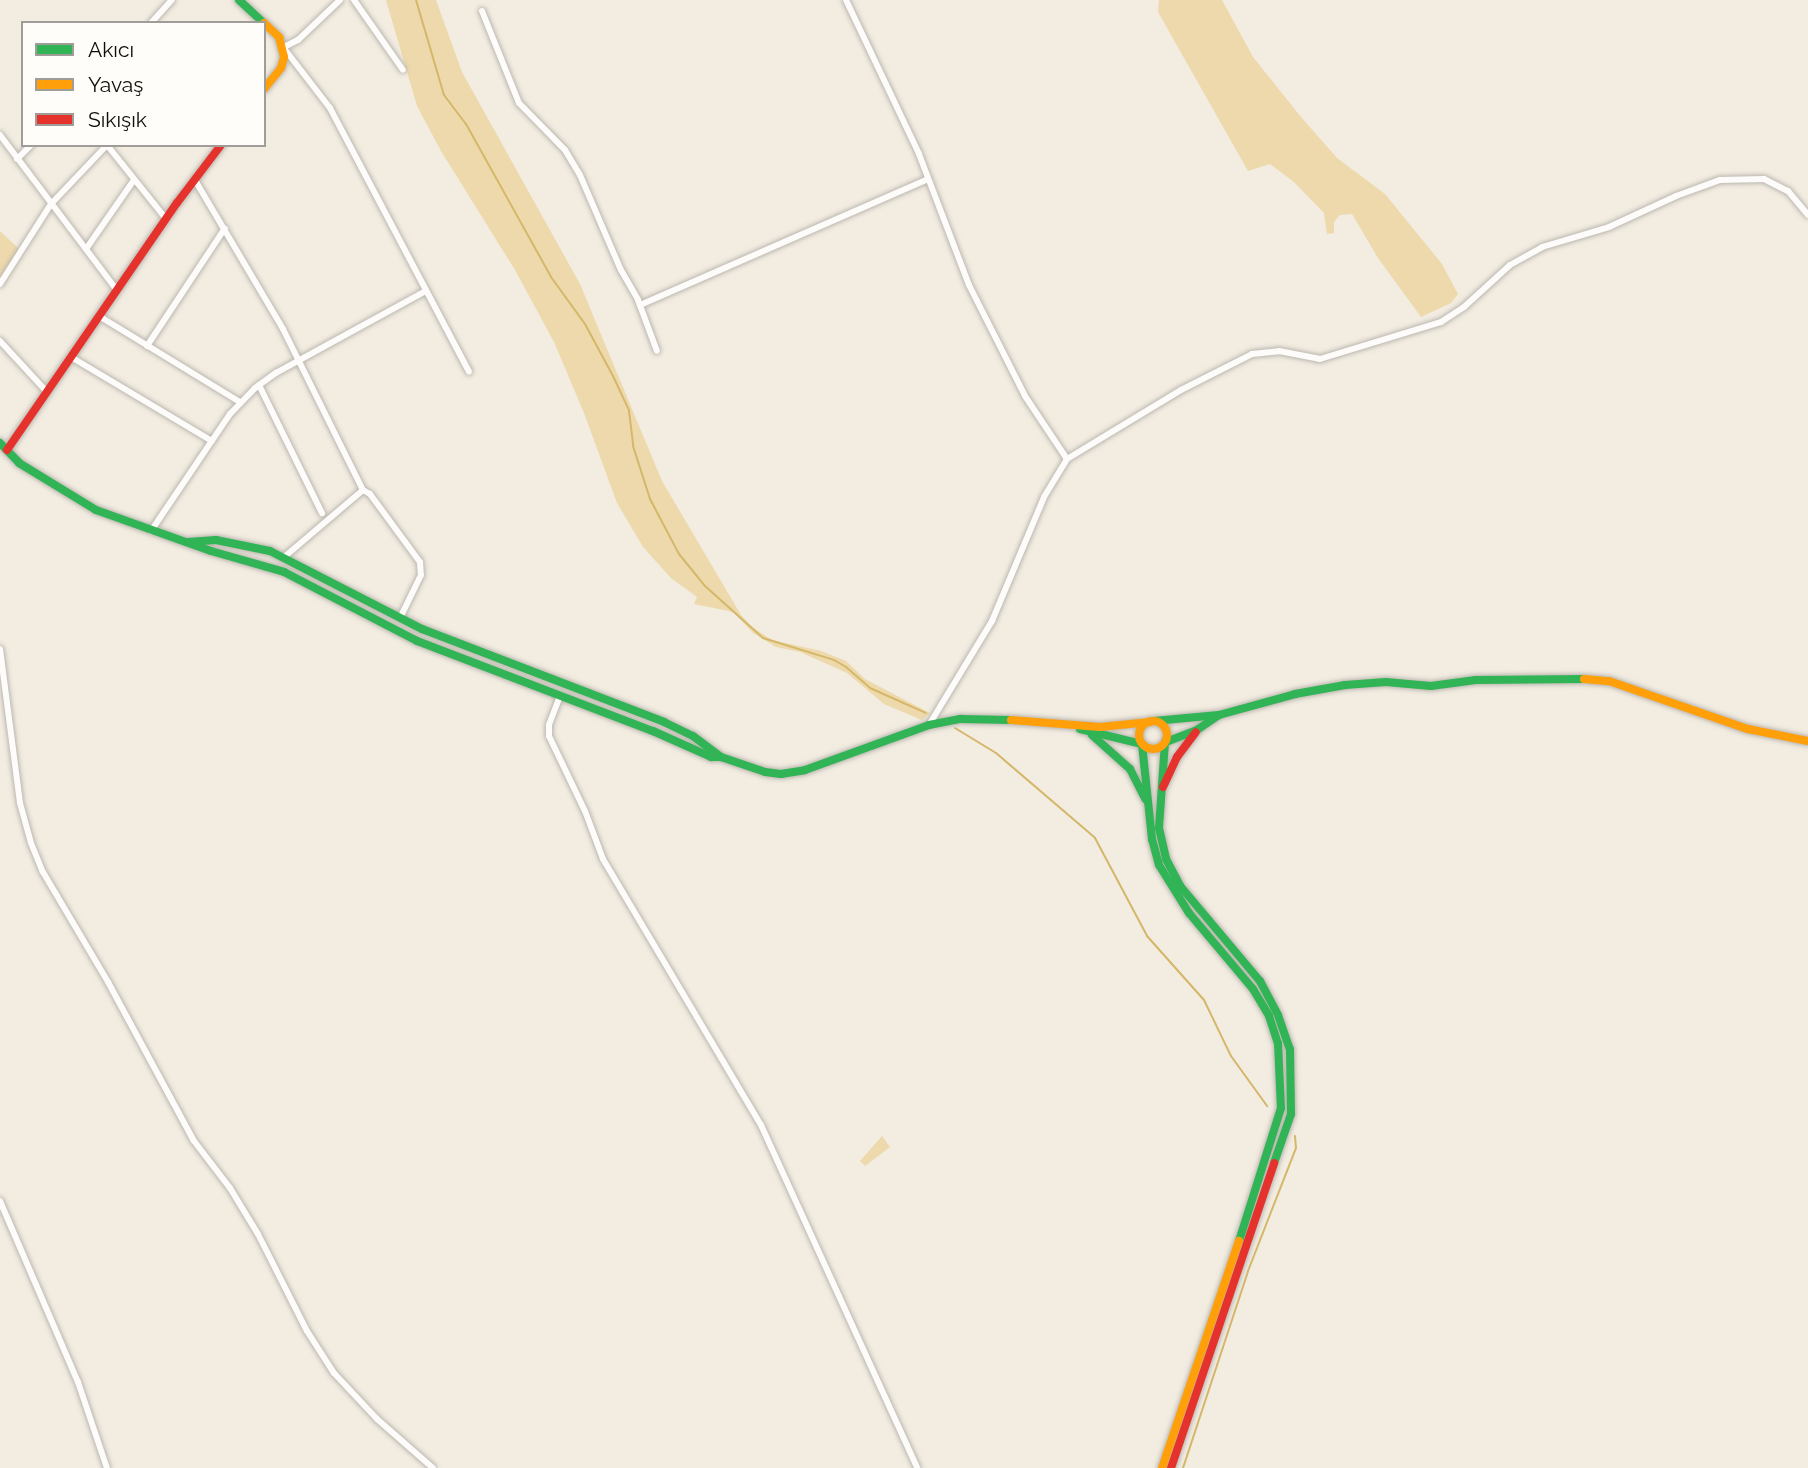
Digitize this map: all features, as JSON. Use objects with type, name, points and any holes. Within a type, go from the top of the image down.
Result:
[{"type":"street","points":[[153,21],[172,0]]},
{"type":"street","points":[[239,0],[262,21]]},
{"type":"street","points":[[284,47],[298,40],[341,0]]},
{"type":"street","points":[[354,0],[403,70]]},
{"type":"street","points":[[846,0],[928,179],[969,285],[1025,396],[1067,459]]},
{"type":"street","points":[[482,11],[519,103],[565,150],[580,175],[621,270],[640,305],[657,351]]},
{"type":"street","points":[[266,25],[279,37],[330,108],[469,372]]},
{"type":"street","points":[[266,87],[281,68],[284,47]]},
{"type":"street","points":[[0,135],[117,290]]},
{"type":"street","points":[[17,159],[29,147]]},
{"type":"street","points":[[0,285],[51,204],[105,147]]},
{"type":"street","points":[[109,147],[166,219]]},
{"type":"street","points":[[7,450],[166,219],[220,147]]},
{"type":"street","points":[[640,305],[928,179]]},
{"type":"street","points":[[929,725],[992,621],[1045,497],[1067,459],[1181,390],[1252,354],[1279,351],[1320,359],[1441,322],[1464,307],[1510,265],[1542,247],[1609,227],[1676,196],[1720,180],[1764,179],[1788,191],[1808,215]]},
{"type":"street","points":[[86,249],[134,180]]},
{"type":"street","points":[[195,180],[299,360],[363,490],[370,494],[421,564],[421,575],[400,618]]},
{"type":"street","points":[[148,346],[225,228]]},
{"type":"street","points":[[150,531],[240,402],[259,385],[299,360],[426,291]]},
{"type":"street","points":[[99,316],[240,402]]},
{"type":"street","points":[[0,341],[47,392]]},
{"type":"street","points":[[71,357],[212,441]]},
{"type":"street","points":[[259,385],[321,513]]},
{"type":"street","points":[[0,443],[19,463],[96,510],[150,531],[284,572],[417,641],[653,731],[711,757],[721,757]]},
{"type":"street","points":[[283,558],[363,490]]},
{"type":"street","points":[[188,542],[230,541],[270,551],[400,618],[456,643],[664,722],[693,736],[721,757],[765,772],[793,772],[836,761],[929,725],[960,719],[1054,722],[1100,727],[1219,715],[1296,694],[1345,685],[1386,682],[1431,686],[1476,680],[1564,677],[1609,681],[1748,729],[1808,741]]},
{"type":"street","points":[[0,649],[20,803],[43,872],[108,982],[194,1141],[230,1188],[258,1234],[307,1331],[334,1373],[377,1419],[433,1468]]},
{"type":"street","points":[[560,696],[549,725],[549,736],[585,811],[603,859],[761,1125],[917,1468]]},
{"type":"street","points":[[1054,722],[1154,749],[1197,730],[1219,715]]},
{"type":"street","points":[[1152,722],[1165,729],[1159,828],[1166,859],[1181,887],[1259,981],[1272,1003],[1290,1049],[1293,1086],[1291,1114],[1284,1138],[1171,1468]]},
{"type":"street","points":[[1152,722],[1140,731],[1148,807],[1159,865],[1189,913],[1253,989],[1269,1016],[1278,1043],[1282,1077],[1281,1108],[1275,1133],[1161,1468]]},
{"type":"street","points":[[1159,796],[1177,757],[1197,730]]},
{"type":"street","points":[[1087,731],[1130,769],[1148,807]]},
{"type":"street","points":[[0,1201],[78,1382],[107,1468]]},
{"type":"shaded area","points":[[386,0],[436,0],[462,72],[580,284],[662,481],[741,615],[752,627],[772,640],[821,651],[846,661],[865,679],[930,713],[922,720],[884,704],[847,673],[800,652],[776,647],[753,633],[733,612],[694,604],[697,597],[671,578],[643,547],[617,503],[554,342],[515,270],[441,151],[417,106]]},
{"type":"shaded area","points":[[1159,0],[1222,0],[1253,57],[1301,117],[1337,158],[1385,194],[1442,264],[1458,294],[1451,303],[1421,317],[1378,258],[1352,214],[1340,215],[1334,222],[1334,233],[1327,234],[1324,213],[1294,182],[1270,164],[1248,171],[1158,12]]},
{"type":"shaded area","points":[[0,231],[21,251],[0,282]]},
{"type":"shaded area","points":[[882,1136],[890,1147],[865,1166],[860,1161]]},
{"type":"waterway","points":[[416,0],[444,95],[466,124],[551,277],[585,324],[613,376],[629,411],[633,446],[650,499],[679,554],[705,586],[763,638],[834,660],[870,688],[926,713]]},
{"type":"waterway","points":[[955,728],[996,753],[1095,838],[1147,936],[1204,1000],[1231,1056],[1267,1106]]},
{"type":"waterway","points":[[1183,1468],[1248,1271],[1296,1148],[1295,1136]]},
{"type":"traffic: fast","points":[[239,0],[262,21]]},
{"type":"traffic: fast","points":[[0,443],[19,463],[96,510],[211,551],[284,572],[417,641],[653,731],[711,757],[720,757]]},
{"type":"traffic: fast","points":[[188,542],[216,540],[270,551],[422,629],[664,722],[693,736],[721,757],[765,772],[781,774],[805,770],[929,725],[960,719],[1011,720]]},
{"type":"traffic: fast","points":[[1154,721],[1219,715],[1295,694],[1345,685],[1386,682],[1431,686],[1476,680],[1584,679]]},
{"type":"traffic: fast","points":[[1219,715],[1197,730],[1165,742],[1159,828],[1166,859],[1181,887],[1260,981],[1278,1015],[1290,1049],[1291,1114],[1274,1163]]},
{"type":"traffic: fast","points":[[1080,729],[1142,744],[1152,839],[1159,865],[1189,913],[1253,989],[1269,1016],[1278,1043],[1281,1108],[1239,1241]]},
{"type":"traffic: fast","points":[[1092,735],[1130,769],[1145,799]]},
{"type":"traffic: slow","points":[[266,25],[279,37],[284,57],[281,68],[266,87]]},
{"type":"traffic: slow","points":[[1584,679],[1609,681],[1748,729],[1808,741]]},
{"type":"traffic: slow","points":[[1011,720],[1100,727],[1150,722]]},
{"type":"traffic: slow","points":[[1153,721],[1163,725],[1167,735],[1163,745],[1153,749],[1143,745],[1139,735],[1143,725],[1153,721]]},
{"type":"traffic: slow","points":[[1162,1468],[1239,1241]]},
{"type":"traffic: jam","points":[[7,450],[177,203],[219,147]]},
{"type":"traffic: jam","points":[[1163,787],[1177,757],[1196,732]]},
{"type":"traffic: jam","points":[[1171,1468],[1274,1163]]}]
